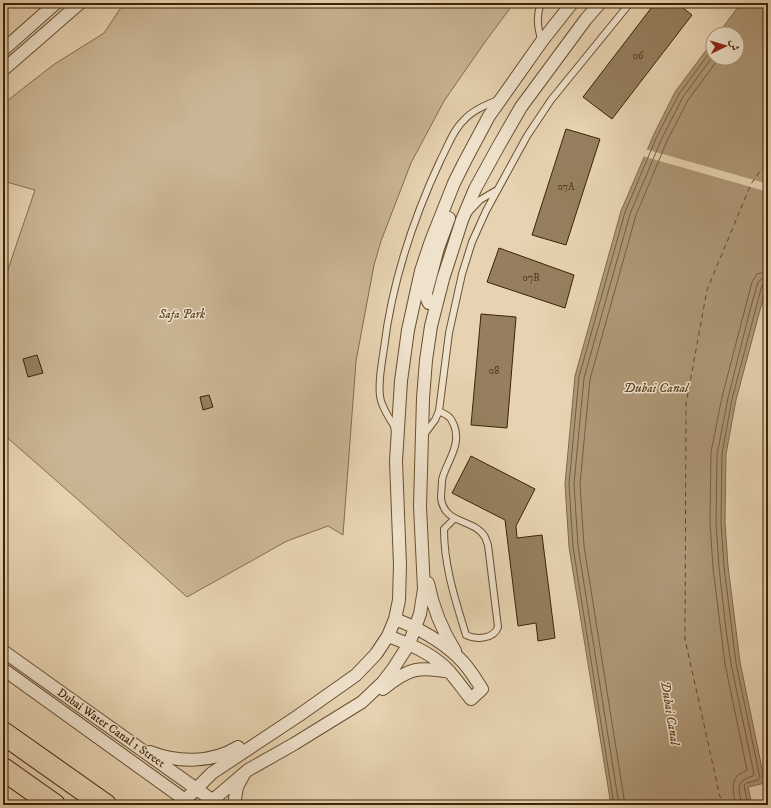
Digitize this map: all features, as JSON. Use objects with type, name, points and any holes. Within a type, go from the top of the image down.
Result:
[{"type":"highway","points":[[3,722],[45,762]]},
{"type":"highway","points":[[3,733],[105,805]]},
{"type":"highway","points":[[3,769],[54,805]]},
{"type":"street","points":[[3,50],[56,3]]},
{"type":"street","points":[[3,70],[80,3]]},
{"type":"street","points":[[188,803],[196,788],[212,773],[356,675],[376,654],[388,636],[395,619],[399,600],[400,565],[396,485],[401,381],[408,330],[422,271],[431,241],[454,183],[489,116],[542,41],[572,3]]},
{"type":"street","points":[[362,702],[383,682],[393,669],[409,644],[420,614],[424,589],[424,562],[420,506],[421,439],[426,360],[437,300],[462,220],[475,189],[521,107],[586,19],[600,3]]},
{"type":"street","points":[[437,300],[433,303],[429,303],[426,293],[438,248],[454,204],[454,183]]},
{"type":"street","points":[[388,636],[409,644],[434,658],[450,672],[471,699],[482,689],[459,657],[445,634],[431,599],[424,562]]},
{"type":"street","points":[[395,619],[415,627],[459,657]]},
{"type":"street","name":"Dubai Water Canal 1 Street","points":[[3,651],[196,788],[213,803]]},
{"type":"street","points":[[213,803],[248,770],[294,744],[362,702],[376,696],[394,680],[412,671],[423,668],[450,672]]},
{"type":"street","name":"Dubai Water Canal 1 Street","points":[[3,669],[188,803]]},
{"type":"street","points":[[137,747],[170,758],[194,760],[208,759],[220,757],[280,722],[288,722]]},
{"type":"street","points":[[234,805],[237,787],[248,770]]},
{"type":"lane","points":[[541,3],[538,12],[537,25],[542,41]]},
{"type":"lane","points":[[421,439],[435,420],[439,411],[449,333],[462,274],[479,226],[527,136],[551,100],[630,3]]},
{"type":"lane","points":[[397,446],[394,426],[380,397],[379,386],[386,329],[395,284],[407,242],[421,204],[457,128],[463,120],[471,114],[500,100]]},
{"type":"lane","points":[[462,220],[480,200],[497,190]]},
{"type":"lane","points":[[439,411],[451,418],[456,438],[452,457],[443,479],[441,499],[445,511],[454,519],[480,531],[485,537],[488,545],[498,627],[497,632],[492,636],[471,638],[466,635],[448,576],[444,545],[444,529],[454,519]]},
{"type":"green space","name":"Safa Park","points":[[124,3],[514,3],[444,101],[411,163],[381,241],[374,265],[356,361],[343,535],[328,526],[287,541],[187,597],[3,434],[3,284],[35,190],[3,181],[3,104],[53,65],[104,33]]},
{"type":"water","name":"Dubai Canal","points":[[741,3],[768,3],[768,280],[736,400],[726,454],[725,522],[728,566],[740,662],[765,783],[748,787],[752,805],[611,805],[569,547],[565,484],[575,376],[621,211],[654,134],[675,92],[705,52],[705,66],[745,66],[745,26],[724,26]]},
{"type":"pier","points":[[645,149],[768,184],[768,192],[642,156]]},
{"type":"building","points":[[655,3],[677,3],[692,15],[612,119],[583,97]]},
{"type":"building","points":[[566,129],[600,139],[566,245],[532,235]]},
{"type":"building","points":[[499,248],[574,275],[565,308],[487,282]]},
{"type":"building","points":[[481,314],[516,317],[507,428],[471,425]]},
{"type":"building","points":[[37,355],[43,373],[28,377],[23,359]]},
{"type":"building","points":[[209,395],[213,407],[203,410],[200,397]]},
{"type":"building","points":[[471,456],[535,489],[516,526],[517,538],[542,535],[555,638],[538,641],[536,623],[518,626],[505,520],[452,493]]},
{"type":"ferry route","points":[[727,805],[720,797],[685,639],[686,404],[707,290],[751,184],[768,160]]}]
